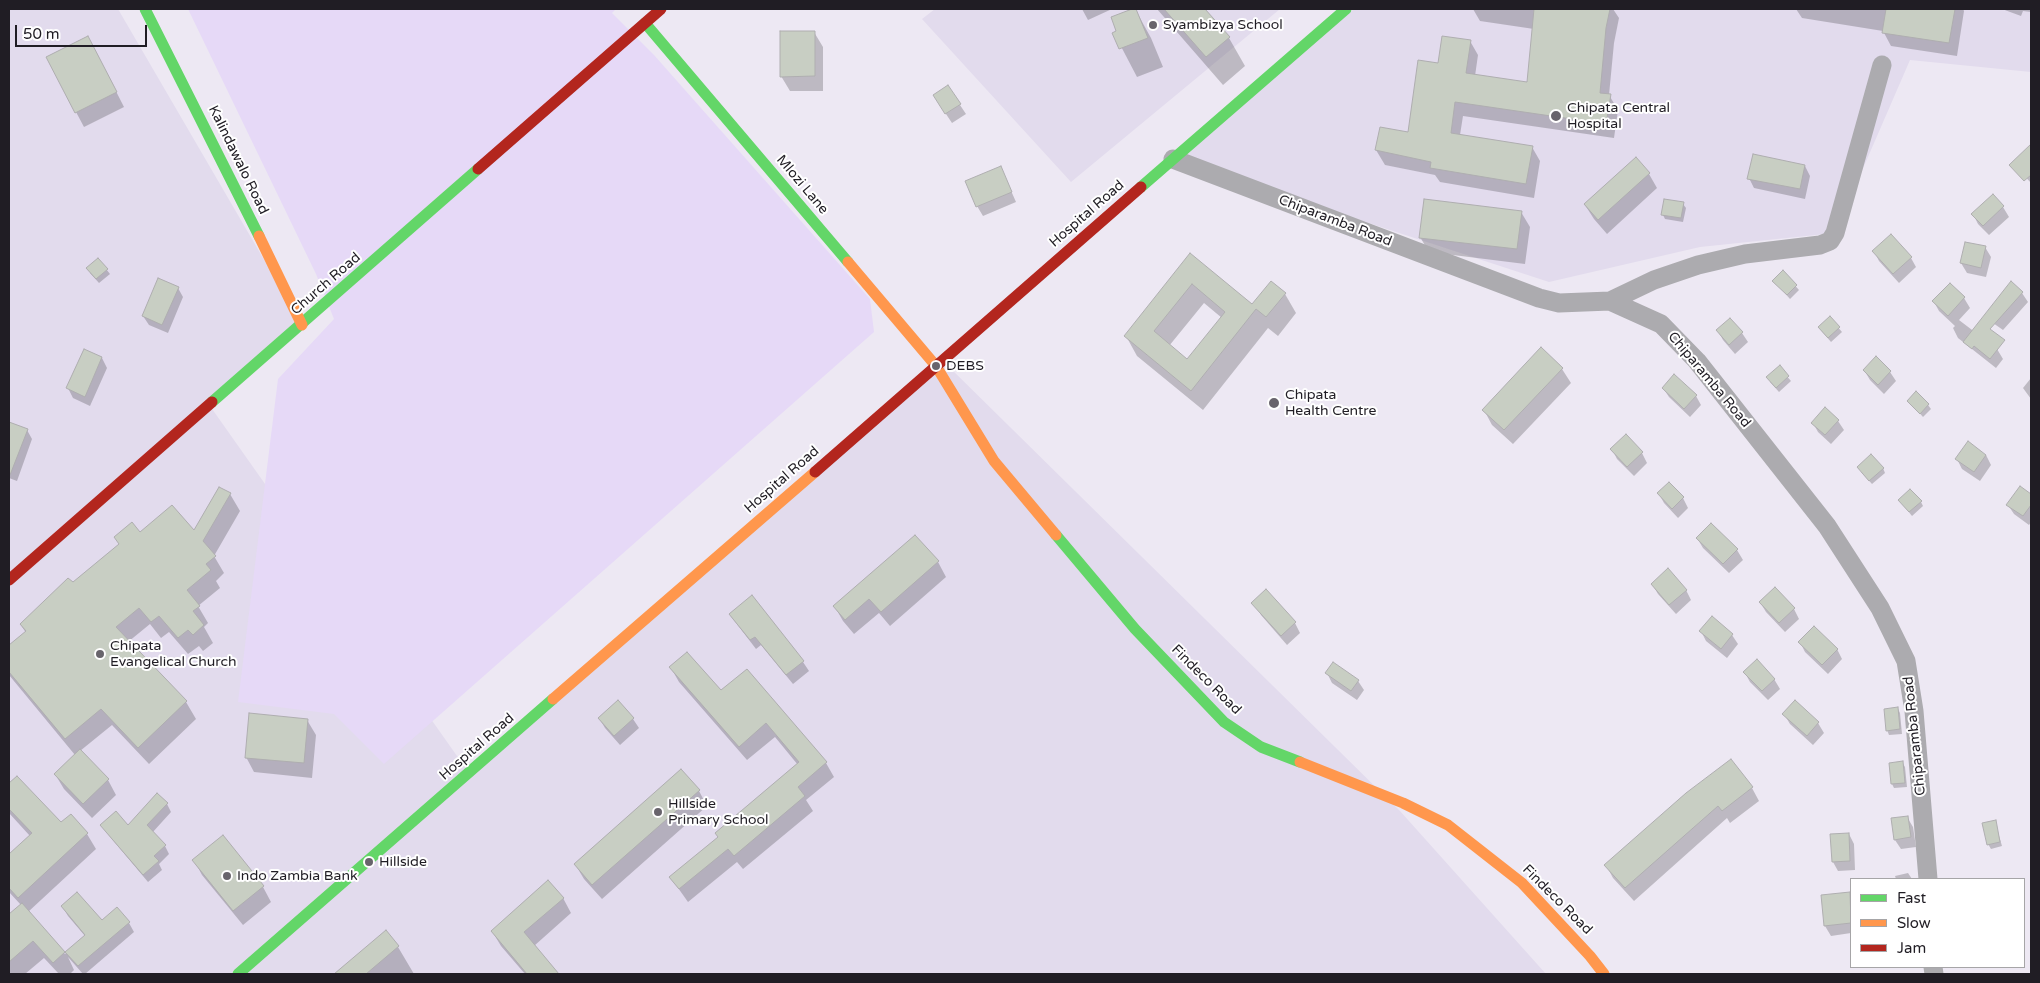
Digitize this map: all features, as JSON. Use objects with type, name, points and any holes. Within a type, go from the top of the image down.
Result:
[{"type":"street","name":"Kalindawalo Road","points":[[145,9],[213,142],[302,325]]},
{"type":"street","name":"Church Road","points":[[9,580],[661,9]]},
{"type":"street","name":"Hospital Road","points":[[238,974],[1346,9]]},
{"type":"street","name":"Mlozi Lane","points":[[645,23],[936,366]]},
{"type":"street","points":[[1610,300],[1654,280],[1698,265],[1745,254],[1820,245],[1830,241],[1835,233],[1882,65]]},
{"type":"street","name":"Chiparamba Road","points":[[1173,159],[1539,298],[1559,303],[1610,300],[1661,324],[1697,361],[1827,526],[1880,608],[1906,661],[1914,711],[1928,878]]},
{"type":"street","name":"Findeco Road","points":[[936,366],[994,461],[1135,629],[1224,722],[1261,747],[1403,803],[1448,825],[1522,883],[1590,956],[1604,974]]},
{"type":"shaded area","points":[[9,9],[118,9],[302,325],[210,406],[469,773],[945,363],[1400,811],[1546,974],[9,974]]},
{"type":"shaded area","points":[[188,9],[616,9],[612,13],[654,55],[870,299],[874,332],[384,764],[334,714],[238,702],[278,379],[334,319],[316,274]]},
{"type":"shaded area","points":[[935,9],[1280,9],[1071,182],[922,19]]},
{"type":"shaded area","name":"Chipata Central Hospital","points":[[1354,9],[2031,9],[2031,72],[1910,60],[1835,233],[1700,247],[1549,282],[1173,159]]},
{"type":"building","points":[[1136,9],[1148,38],[1119,49],[1112,33],[1116,31],[1111,17]]},
{"type":"building","points":[[1164,9],[1205,9],[1230,37],[1206,57]]},
{"type":"building","points":[[1534,9],[1610,9],[1606,28],[1600,93],[1611,94],[1606,124],[1455,102],[1451,133],[1533,146],[1526,184],[1430,168],[1431,162],[1375,150],[1380,127],[1408,132],[1418,60],[1438,63],[1442,36],[1471,40],[1466,73],[1527,82]]},
{"type":"building","points":[[1886,9],[1955,9],[1949,43],[1882,33]]},
{"type":"building","points":[[780,31],[815,31],[815,76],[780,77]]},
{"type":"building","points":[[88,36],[117,92],[75,113],[46,57]]},
{"type":"building","points":[[948,85],[961,104],[945,114],[933,95]]},
{"type":"building","points":[[2031,144],[2031,175],[2024,181],[2009,165]]},
{"type":"building","points":[[1753,154],[1805,165],[1800,189],[1747,179]]},
{"type":"building","points":[[1636,157],[1650,173],[1598,220],[1584,204]]},
{"type":"building","points":[[1001,166],[1012,192],[976,207],[965,181]]},
{"type":"building","points":[[1993,194],[2004,206],[1983,226],[1971,214]]},
{"type":"building","points":[[1424,199],[1522,211],[1517,249],[1419,238]]},
{"type":"building","points":[[1664,199],[1684,202],[1681,218],[1661,215]]},
{"type":"building","points":[[1891,234],[1912,257],[1893,274],[1872,251]]},
{"type":"building","points":[[1965,242],[1986,246],[1981,268],[1960,263]]},
{"type":"building","points":[[1190,253],[1252,304],[1271,281],[1286,293],[1266,317],[1256,309],[1191,391],[1124,336]],"holes":[[[1192,284],[1225,312],[1187,359],[1154,331]]]},
{"type":"building","points":[[98,258],[108,269],[96,279],[86,268]]},
{"type":"building","points":[[1783,270],[1797,285],[1787,295],[1772,281]]},
{"type":"building","points":[[158,278],[179,287],[162,325],[142,316]]},
{"type":"building","points":[[2011,281],[2023,292],[1990,329],[2005,340],[1990,359],[1974,346],[1972,349],[1963,342]]},
{"type":"building","points":[[1950,283],[1965,297],[1948,316],[1932,301]]},
{"type":"building","points":[[1830,316],[1840,327],[1828,338],[1818,327]]},
{"type":"building","points":[[1730,318],[1743,332],[1729,345],[1716,330]]},
{"type":"building","points":[[1541,347],[1563,368],[1504,430],[1482,410]]},
{"type":"building","points":[[84,349],[102,357],[85,397],[66,388]]},
{"type":"building","points":[[1876,356],[1891,371],[1878,385],[1863,370]]},
{"type":"building","points":[[1780,365],[1789,376],[1776,388],[1766,377]]},
{"type":"building","points":[[1674,374],[1697,395],[1684,409],[1662,388]]},
{"type":"building","points":[[1916,391],[1929,404],[1920,414],[1907,401]]},
{"type":"building","points":[[1825,407],[1839,420],[1825,435],[1811,423]]},
{"type":"building","points":[[9,422],[28,429],[10,475],[9,475]]},
{"type":"building","points":[[1626,434],[1643,452],[1627,467],[1610,449]]},
{"type":"building","points":[[1968,441],[1986,455],[1974,472],[1955,459]]},
{"type":"building","points":[[1871,454],[1884,468],[1869,481],[1857,467]]},
{"type":"building","points":[[1669,482],[1684,497],[1672,509],[1657,493]]},
{"type":"building","points":[[2020,486],[2031,494],[2031,505],[2023,516],[2006,505]]},
{"type":"building","points":[[219,487],[231,493],[203,541],[216,556],[206,564],[211,570],[187,590],[200,606],[193,611],[204,625],[193,635],[188,630],[178,638],[159,616],[151,622],[139,608],[116,627],[187,701],[138,748],[101,709],[65,739],[9,672],[9,645],[26,631],[20,624],[68,578],[73,582],[119,544],[114,537],[132,522],[140,532],[172,505],[194,530]]},
{"type":"building","points":[[1910,489],[1922,501],[1909,512],[1898,500]]},
{"type":"building","points":[[1711,523],[1738,549],[1723,564],[1696,538]]},
{"type":"building","points":[[915,535],[939,561],[881,612],[869,599],[845,620],[833,606]]},
{"type":"building","points":[[1668,568],[1687,590],[1669,605],[1651,584]]},
{"type":"building","points":[[1775,587],[1795,608],[1779,623],[1759,602]]},
{"type":"building","points":[[1266,589],[1296,622],[1281,636],[1251,603]]},
{"type":"building","points":[[752,595],[804,661],[786,675],[755,637],[750,640],[729,614]]},
{"type":"building","points":[[1712,616],[1733,634],[1721,649],[1699,631]]},
{"type":"building","points":[[1814,626],[1838,649],[1822,665],[1798,642]]},
{"type":"building","points":[[687,652],[721,690],[747,669],[827,762],[798,787],[805,796],[734,856],[728,849],[679,889],[669,877],[718,837],[715,833],[799,762],[766,723],[739,747],[669,667]]},
{"type":"building","points":[[1757,659],[1775,679],[1762,691],[1743,672]]},
{"type":"building","points":[[1333,662],[1359,680],[1351,691],[1325,673]]},
{"type":"building","points":[[618,700],[634,718],[614,736],[598,718]]},
{"type":"building","points":[[1795,700],[1819,722],[1807,736],[1782,714]]},
{"type":"building","points":[[1898,707],[1900,729],[1886,731],[1884,709]]},
{"type":"building","points":[[249,713],[308,719],[304,763],[245,758]]},
{"type":"building","points":[[80,749],[109,779],[83,804],[54,774]]},
{"type":"building","points":[[1731,759],[1753,787],[1722,811],[1718,806],[1625,888],[1604,865],[1686,793]]},
{"type":"building","points":[[1903,761],[1905,783],[1891,784],[1889,763]]},
{"type":"building","points":[[681,769],[700,790],[592,885],[574,864]]},
{"type":"building","points":[[17,776],[61,822],[71,814],[88,833],[18,898],[9,888],[9,854],[32,833],[9,809],[9,783]]},
{"type":"building","points":[[157,793],[168,803],[147,825],[166,845],[154,856],[159,861],[143,875],[100,825],[116,811],[128,825]]},
{"type":"building","points":[[1908,816],[1911,837],[1894,840],[1891,818]]},
{"type":"building","points":[[1996,820],[2000,842],[1987,845],[1982,823]]},
{"type":"building","points":[[1849,833],[1850,861],[1832,862],[1830,834]]},
{"type":"building","points":[[223,835],[264,886],[233,911],[192,860]]},
{"type":"building","points":[[548,880],[564,898],[524,932],[559,974],[527,974],[491,931]]},
{"type":"building","points":[[77,892],[102,920],[117,907],[130,922],[78,966],[65,952],[85,935],[61,906]]},
{"type":"building","points":[[1850,892],[1850,923],[1824,926],[1821,895]]},
{"type":"building","points":[[22,903],[65,952],[53,963],[33,941],[9,962],[9,914]]},
{"type":"building","points":[[386,930],[399,946],[366,974],[334,974]]},
{"type":"traffic: fast","points":[[145,9],[259,236]]},
{"type":"traffic: fast","points":[[1141,187],[1346,9]]},
{"type":"traffic: fast","points":[[645,23],[848,262]]},
{"type":"traffic: fast","points":[[212,402],[478,169]]},
{"type":"traffic: fast","points":[[1056,535],[1135,629],[1224,722],[1261,747],[1300,762]]},
{"type":"traffic: fast","points":[[238,974],[553,699]]},
{"type":"traffic: slow","points":[[259,236],[302,325]]},
{"type":"traffic: slow","points":[[848,262],[936,366],[994,461],[1056,535]]},
{"type":"traffic: slow","points":[[553,699],[815,472]]},
{"type":"traffic: slow","points":[[1300,762],[1403,803],[1448,825],[1522,883],[1590,956],[1604,974]]},
{"type":"traffic: jam","points":[[478,169],[661,9]]},
{"type":"traffic: jam","points":[[815,472],[1141,187]]},
{"type":"traffic: jam","points":[[9,580],[212,402]]},
{"type":"place","name":"Syambizya School","points":[[1153,25]]},
{"type":"place","name":"Chipata Central Hospital","points":[[1556,116]]},
{"type":"place","name":"DEBS","points":[[936,366]]},
{"type":"place","name":"Chipata Health Centre","points":[[1274,403]]},
{"type":"place","name":"Chipata Evangelical Church","points":[[100,654]]},
{"type":"place","name":"Hillside Primary School","points":[[658,812]]},
{"type":"place","name":"Hillside","points":[[369,862]]},
{"type":"place","name":"Indo Zambia Bank","points":[[227,876]]}]
